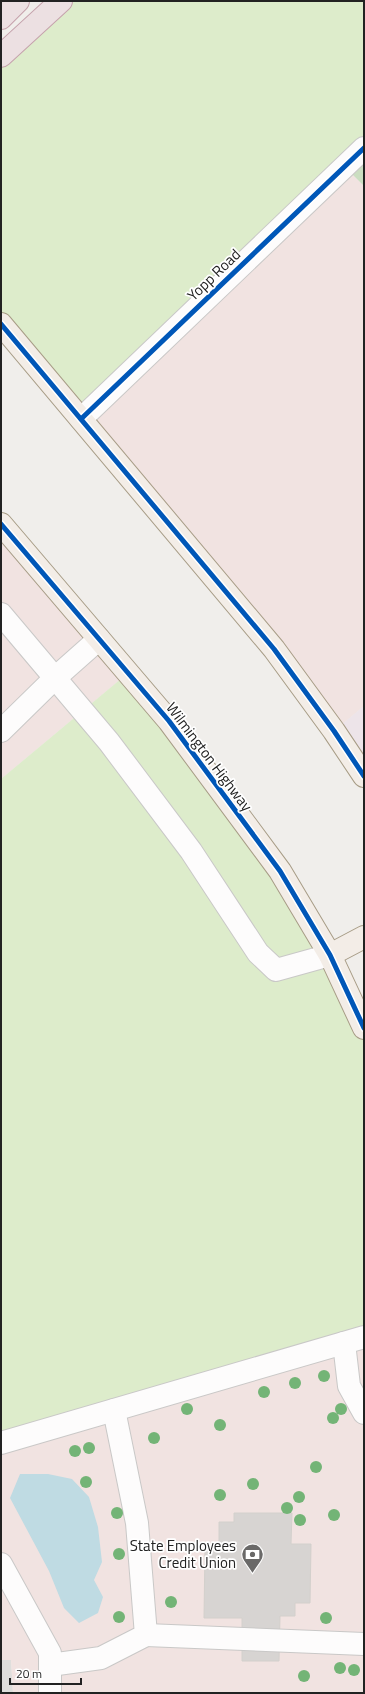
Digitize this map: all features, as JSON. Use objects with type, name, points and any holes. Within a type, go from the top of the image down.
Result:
[{"type":"highway","points":[[1,18],[18,1]]},
{"type":"highway","points":[[1,56],[61,1]]},
{"type":"main road","points":[[1,324],[274,650],[334,731],[364,776]]},
{"type":"main road","name":"Wilmington Highway","points":[[1,524],[169,721],[280,871],[330,955],[364,1028]]},
{"type":"main road","points":[[330,955],[364,937]]},
{"type":"street","name":"Yopp Road","points":[[81,419],[364,148]]},
{"type":"street","points":[[1,614],[109,742],[186,845],[258,953],[276,970],[330,955]]},
{"type":"street","points":[[1,731],[55,678],[99,639]]},
{"type":"street","points":[[1,1443],[354,1340],[349,1386],[364,1413]]},
{"type":"street","points":[[114,1410],[137,1523],[146,1635]]},
{"type":"street","points":[[1,1564],[50,1653],[50,1693]]},
{"type":"street","points":[[50,1665],[101,1658],[146,1635],[364,1644]]},
{"type":"shaded area","points":[[345,167],[364,186],[364,706],[334,731],[81,419]]},
{"type":"shaded area","points":[[1,524],[128,673],[1,779]]},
{"type":"shaded area","points":[[364,706],[364,779],[334,731]]},
{"type":"shaded area","points":[[364,1337],[364,1693],[13,1693],[11,1660],[1,1660],[1,1443]]},
{"type":"shaded area","points":[[1,1660],[11,1660],[13,1693],[1,1693]]},
{"type":"green space","points":[[61,1],[364,1],[364,148],[81,419],[1,324],[1,56]]},
{"type":"green space","points":[[364,148],[364,186],[345,167]]},
{"type":"green space","points":[[128,673],[280,871],[364,1028],[364,1337],[1,1443],[1,779]]},
{"type":"water","points":[[20,1474],[48,1474],[72,1479],[89,1497],[98,1527],[102,1562],[94,1580],[103,1597],[98,1613],[79,1623],[64,1608],[49,1571],[10,1498]]},
{"type":"building","points":[[234,1513],[292,1513],[291,1544],[311,1544],[310,1603],[295,1603],[295,1616],[280,1616],[279,1661],[242,1661],[242,1618],[204,1618],[205,1549],[219,1549],[219,1522],[234,1522]]},
{"type":"cycle path","points":[[81,419],[364,148]]},
{"type":"cycle path","points":[[1,324],[274,649],[334,731],[364,776]]},
{"type":"cycle path","points":[[1,524],[169,721],[280,871],[330,955],[364,1028]]},
{"type":"place","name":"State Employees Credit Union","points":[[252,1574]]}]
